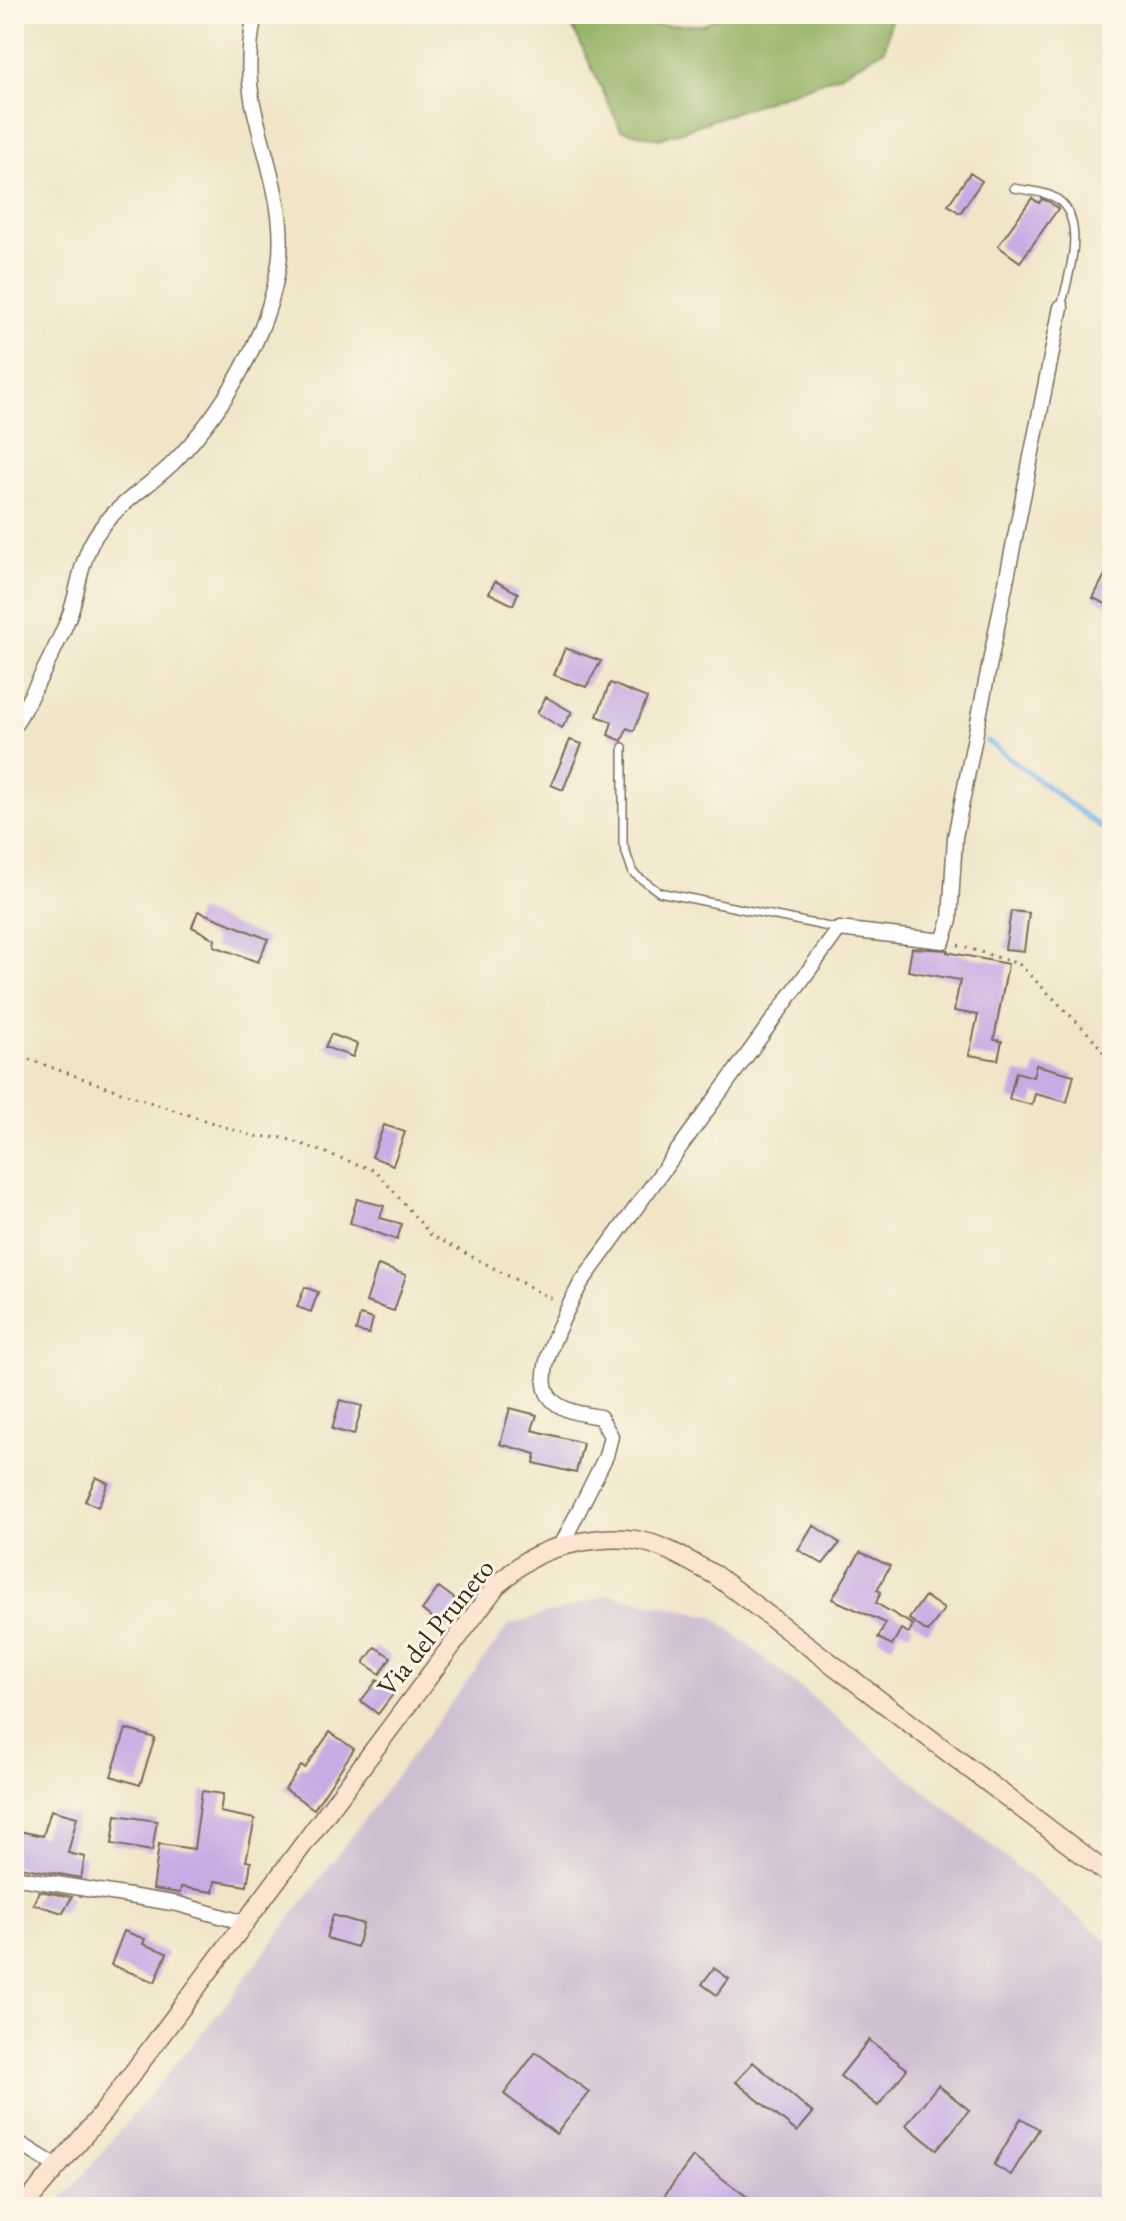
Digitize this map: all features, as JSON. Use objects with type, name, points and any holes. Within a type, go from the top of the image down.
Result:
[{"type":"street","points":[[14,727],[70,617],[90,545],[107,518],[171,464],[215,413],[249,354],[272,297],[279,262],[281,225],[253,100],[249,44],[255,14]]},
{"type":"street","points":[[561,1546],[606,1456],[611,1436],[600,1417],[567,1410],[548,1395],[544,1374],[560,1323],[581,1283],[839,929],[943,941],[950,920],[955,837],[1061,307]]},
{"type":"street","name":"Via del Pruneto","points":[[23,2207],[102,2114],[497,1585],[527,1561],[561,1546],[594,1540],[635,1539],[669,1550],[715,1575],[1112,1877]]},
{"type":"street","points":[[14,1877],[178,1904],[245,1923]]},
{"type":"street","points":[[14,2140],[56,2166]]},
{"type":"lane","points":[[1014,188],[1054,196],[1066,206],[1074,237],[1074,255],[1061,307]]},
{"type":"lane","points":[[623,747],[623,844],[633,873],[659,892],[839,929]]},
{"type":"path","points":[[943,941],[1019,964],[1092,1037],[1112,1064]]},
{"type":"path","points":[[14,1054],[253,1136],[285,1138],[376,1171],[431,1235],[568,1307]]},
{"type":"shaded area","points":[[610,1595],[713,1616],[1112,1945],[1112,2207],[56,2207],[227,2003],[509,1625]]},
{"type":"green space","points":[[724,14],[892,14],[885,49],[837,76],[659,139],[621,130],[568,17],[620,25],[704,25]]},
{"type":"building","points":[[970,173],[982,181],[960,213],[948,205]]},
{"type":"building","points":[[1032,198],[1039,203],[1042,199],[1050,202],[1058,209],[1020,262],[998,246]]},
{"type":"building","points":[[1112,561],[1112,607],[1093,598]]},
{"type":"building","points":[[495,581],[518,593],[513,605],[489,593]]},
{"type":"building","points":[[565,648],[601,661],[586,687],[554,675]]},
{"type":"building","points":[[610,683],[647,698],[634,731],[627,728],[622,741],[608,735],[612,722],[597,716]]},
{"type":"building","points":[[546,697],[572,712],[562,728],[537,713]]},
{"type":"building","points":[[570,740],[582,744],[563,790],[551,785]]},
{"type":"building","points":[[198,911],[268,939],[258,962],[214,946],[215,939],[192,927]]},
{"type":"building","points":[[1011,911],[1029,913],[1024,951],[1005,949]]},
{"type":"building","points":[[912,948],[948,950],[1008,964],[994,1040],[1002,1041],[998,1060],[969,1055],[978,1015],[954,1011],[960,980],[908,971]]},
{"type":"building","points":[[331,1034],[357,1044],[353,1057],[325,1047]]},
{"type":"building","points":[[1036,1065],[1074,1075],[1067,1102],[1035,1094],[1032,1105],[1009,1099],[1016,1072],[1033,1077]]},
{"type":"building","points":[[384,1125],[405,1132],[393,1165],[372,1157]]},
{"type":"building","points":[[357,1199],[384,1206],[380,1218],[402,1224],[397,1240],[350,1223]]},
{"type":"building","points":[[378,1265],[406,1275],[394,1311],[366,1302]]},
{"type":"building","points":[[305,1287],[318,1292],[311,1312],[297,1307]]},
{"type":"building","points":[[360,1315],[373,1319],[369,1334],[356,1331]]},
{"type":"building","points":[[340,1400],[362,1406],[354,1435],[332,1429]]},
{"type":"building","points":[[510,1408],[537,1415],[532,1430],[583,1443],[576,1473],[534,1463],[536,1454],[500,1444]]},
{"type":"building","points":[[96,1477],[108,1483],[98,1507],[85,1501]]},
{"type":"building","points":[[813,1525],[840,1543],[823,1564],[798,1550]]},
{"type":"building","points":[[860,1552],[890,1566],[877,1590],[881,1592],[876,1603],[913,1625],[909,1633],[901,1629],[892,1645],[878,1638],[886,1623],[832,1599]]},
{"type":"building","points":[[439,1587],[460,1603],[443,1626],[422,1610]]},
{"type":"building","points":[[925,1596],[944,1609],[928,1632],[909,1619]]},
{"type":"building","points":[[375,1647],[391,1657],[380,1674],[364,1663]]},
{"type":"building","points":[[377,1680],[394,1693],[378,1714],[361,1701]]},
{"type":"building","points":[[126,1729],[155,1738],[140,1785],[111,1776]]},
{"type":"building","points":[[330,1732],[354,1749],[314,1809],[285,1789],[301,1766],[305,1768]]},
{"type":"building","points":[[202,1791],[223,1794],[220,1812],[255,1819],[246,1861],[251,1862],[247,1886],[215,1881],[213,1892],[181,1887],[180,1893],[153,1889],[159,1844],[194,1849]]},
{"type":"building","points":[[51,1810],[77,1817],[68,1853],[85,1857],[81,1878],[14,1866],[14,1830],[43,1836]]},
{"type":"building","points":[[116,1815],[157,1821],[152,1851],[112,1844]]},
{"type":"building","points":[[39,1891],[72,1897],[63,1913],[33,1904]]},
{"type":"building","points":[[333,1915],[363,1924],[357,1947],[326,1938]]},
{"type":"building","points":[[124,1931],[145,1939],[143,1944],[167,1953],[155,1982],[111,1965]]},
{"type":"building","points":[[714,1968],[729,1979],[717,1995],[702,1984]]},
{"type":"building","points":[[869,2040],[907,2069],[878,2106],[840,2076]]},
{"type":"building","points":[[536,2052],[589,2092],[556,2134],[504,2094]]},
{"type":"building","points":[[753,2062],[813,2113],[797,2132],[736,2082]]},
{"type":"building","points":[[938,2085],[969,2110],[937,2150],[906,2125]]},
{"type":"building","points":[[1021,2118],[1039,2129],[1011,2175],[994,2165]]},
{"type":"building","points":[[693,2157],[761,2207],[656,2207]]},
{"type":"waterway","points":[[987,741],[1112,836]]}]
